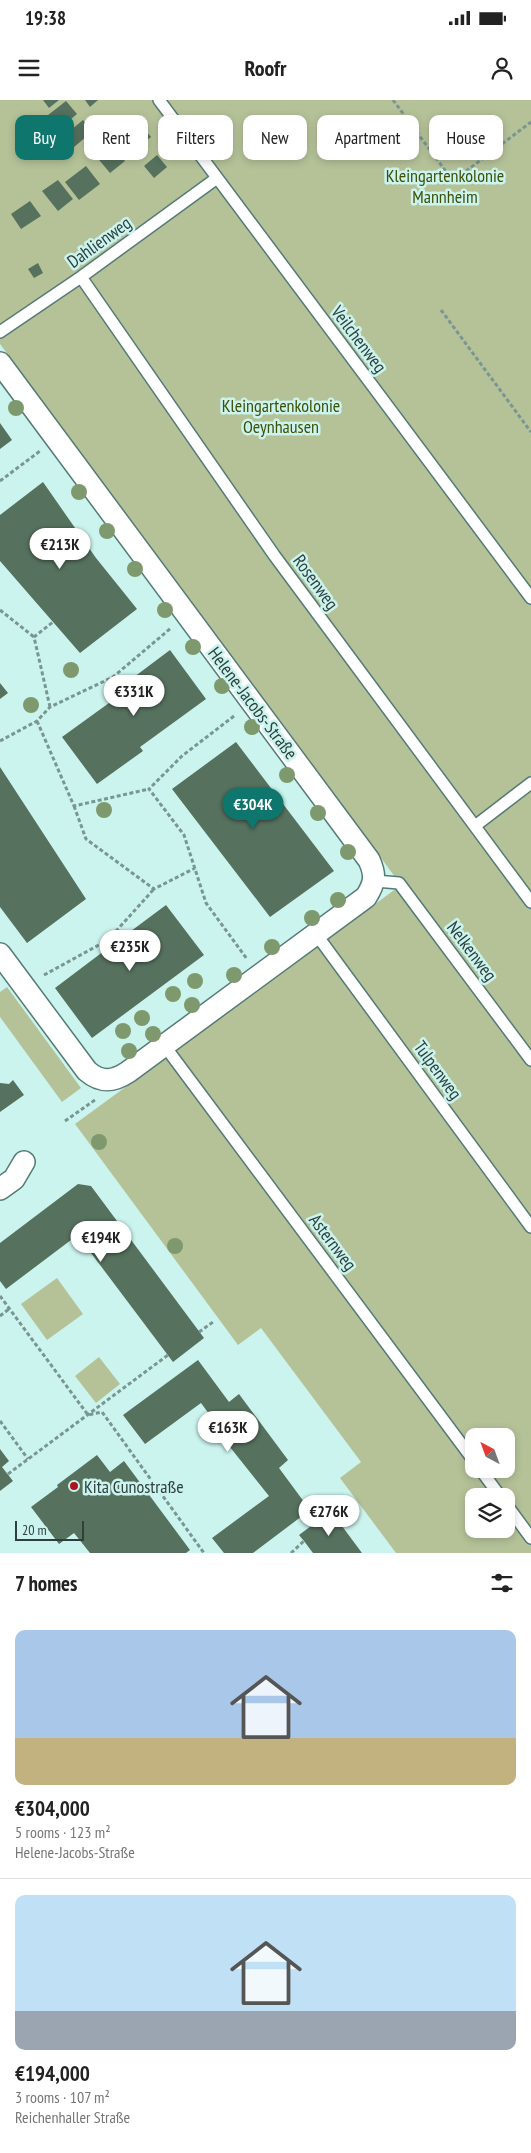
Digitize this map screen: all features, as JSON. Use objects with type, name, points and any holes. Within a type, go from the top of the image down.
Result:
[{"type":"street","name":"Helene-Jacobs-Straße","points":[[0,363],[369,860],[374,869],[375,881]]},
{"type":"street","points":[[0,954],[86,1071],[103,1081],[119,1078],[366,897],[375,881]]},
{"type":"street","points":[[0,1189],[14,1179],[24,1162]]},
{"type":"lane","name":"Veilchenweg","points":[[159,100],[531,598]]},
{"type":"lane","name":"Dahlienweg","points":[[0,332],[81,277],[217,178]]},
{"type":"lane","name":"Rosenweg","points":[[81,277],[274,555],[531,902]]},
{"type":"lane","points":[[474,826],[531,782]]},
{"type":"lane","name":"Nelkenweg","points":[[375,881],[399,883],[531,1060]]},
{"type":"lane","name":"Tulpenweg","points":[[316,934],[531,1227]]},
{"type":"lane","name":"Asternweg","points":[[164,1045],[465,1449]]},
{"type":"lane","points":[[515,1516],[531,1538]]},
{"type":"path","points":[[393,100],[453,181],[531,122]]},
{"type":"path","points":[[440,310],[531,432]]},
{"type":"path","points":[[0,480],[56,438]]},
{"type":"path","points":[[0,610],[34,637],[50,707]]},
{"type":"path","points":[[0,741],[37,721],[50,707],[113,677],[187,614]]},
{"type":"path","points":[[34,637],[53,622]]},
{"type":"path","points":[[113,677],[121,687]]},
{"type":"path","points":[[74,806],[148,789],[182,756],[252,702]]},
{"type":"path","points":[[37,721],[74,806],[86,839],[154,889]]},
{"type":"path","points":[[148,789],[184,835],[206,903],[259,976]]},
{"type":"path","points":[[24,986],[108,940],[154,889],[195,868]]},
{"type":"path","points":[[108,940],[119,955]]},
{"type":"path","points":[[66,1121],[95,1099],[103,1081]]},
{"type":"path","points":[[0,1296],[88,1415]]},
{"type":"path","points":[[0,1316],[10,1309]]},
{"type":"path","points":[[199,1332],[213,1322]]},
{"type":"path","points":[[8,1474],[168,1355]]},
{"type":"path","points":[[88,1415],[102,1412],[204,1553]]},
{"type":"path","points":[[0,1421],[28,1459]]},
{"type":"path","points":[[336,1518],[350,1508]]},
{"type":"path","points":[[291,1553],[304,1542]]},
{"type":"green space","points":[[0,100],[531,100],[531,1553],[396,1553],[340,1478],[361,1462],[261,1328],[238,1345],[75,1124],[401,885],[0,344]]},
{"type":"green space","points":[[7,987],[81,1088],[62,1102],[0,1017],[0,992]]},
{"type":"green space","points":[[57,1278],[83,1314],[47,1340],[21,1304]]},
{"type":"green space","points":[[99,1357],[120,1384],[96,1403],[75,1376]]},
{"type":"building","points":[[43,100],[59,100],[49,108]]},
{"type":"building","points":[[85,100],[98,100],[90,107]]},
{"type":"building","points":[[66,101],[77,114],[74,116],[48,115]]},
{"type":"building","points":[[83,120],[84,121],[84,139],[74,147],[74,128]]},
{"type":"building","points":[[157,155],[158,160],[161,160],[167,167],[154,178],[144,166]]},
{"type":"building","points":[[99,160],[124,160],[125,161],[110,173]]},
{"type":"building","points":[[86,166],[100,184],[79,200],[65,182]]},
{"type":"building","points":[[58,180],[73,199],[58,211],[42,191]]},
{"type":"building","points":[[30,201],[41,216],[21,229],[11,214]]},
{"type":"building","points":[[38,263],[43,273],[34,278],[28,269]]},
{"type":"building","points":[[0,423],[12,440],[0,449]]},
{"type":"building","points":[[43,482],[96,558],[137,609],[80,653],[0,561],[0,515]]},
{"type":"building","points":[[170,650],[206,699],[140,747],[143,751],[97,784],[62,737],[109,703],[106,698]]},
{"type":"building","points":[[0,683],[8,693],[0,699]]},
{"type":"building","points":[[236,742],[334,871],[270,917],[172,789]]},
{"type":"building","points":[[0,767],[86,899],[27,943],[0,907]]},
{"type":"building","points":[[166,905],[204,955],[92,1038],[55,988],[104,951],[111,961],[126,949],[119,940]]},
{"type":"building","points":[[13,1080],[24,1095],[0,1112],[0,1083],[9,1084]]},
{"type":"building","points":[[78,1184],[91,1186],[204,1338],[173,1362],[82,1241],[71,1240],[6,1289],[0,1281],[0,1243]]},
{"type":"building","points":[[198,1360],[229,1402],[239,1394],[288,1460],[279,1468],[310,1510],[253,1553],[224,1553],[212,1538],[269,1496],[218,1432],[221,1430],[201,1403],[145,1444],[123,1415]]},
{"type":"building","points":[[0,1449],[9,1461],[2,1467],[13,1481],[0,1491]]},
{"type":"building","points":[[97,1455],[110,1472],[124,1461],[190,1550],[186,1553],[90,1553],[74,1533],[59,1544],[31,1507]]},
{"type":"building","points":[[331,1511],[362,1553],[313,1553],[299,1535]]},
{"type":"place","name":"Kita Cunostraße","points":[[74,1486]]},
{"type":"park label","name":"Kleingartenkolonie Mannheim","points":[[445,185]]},
{"type":"park label","name":"Kleingartenkolonie Oeynhausen","points":[[281,415]]}]
